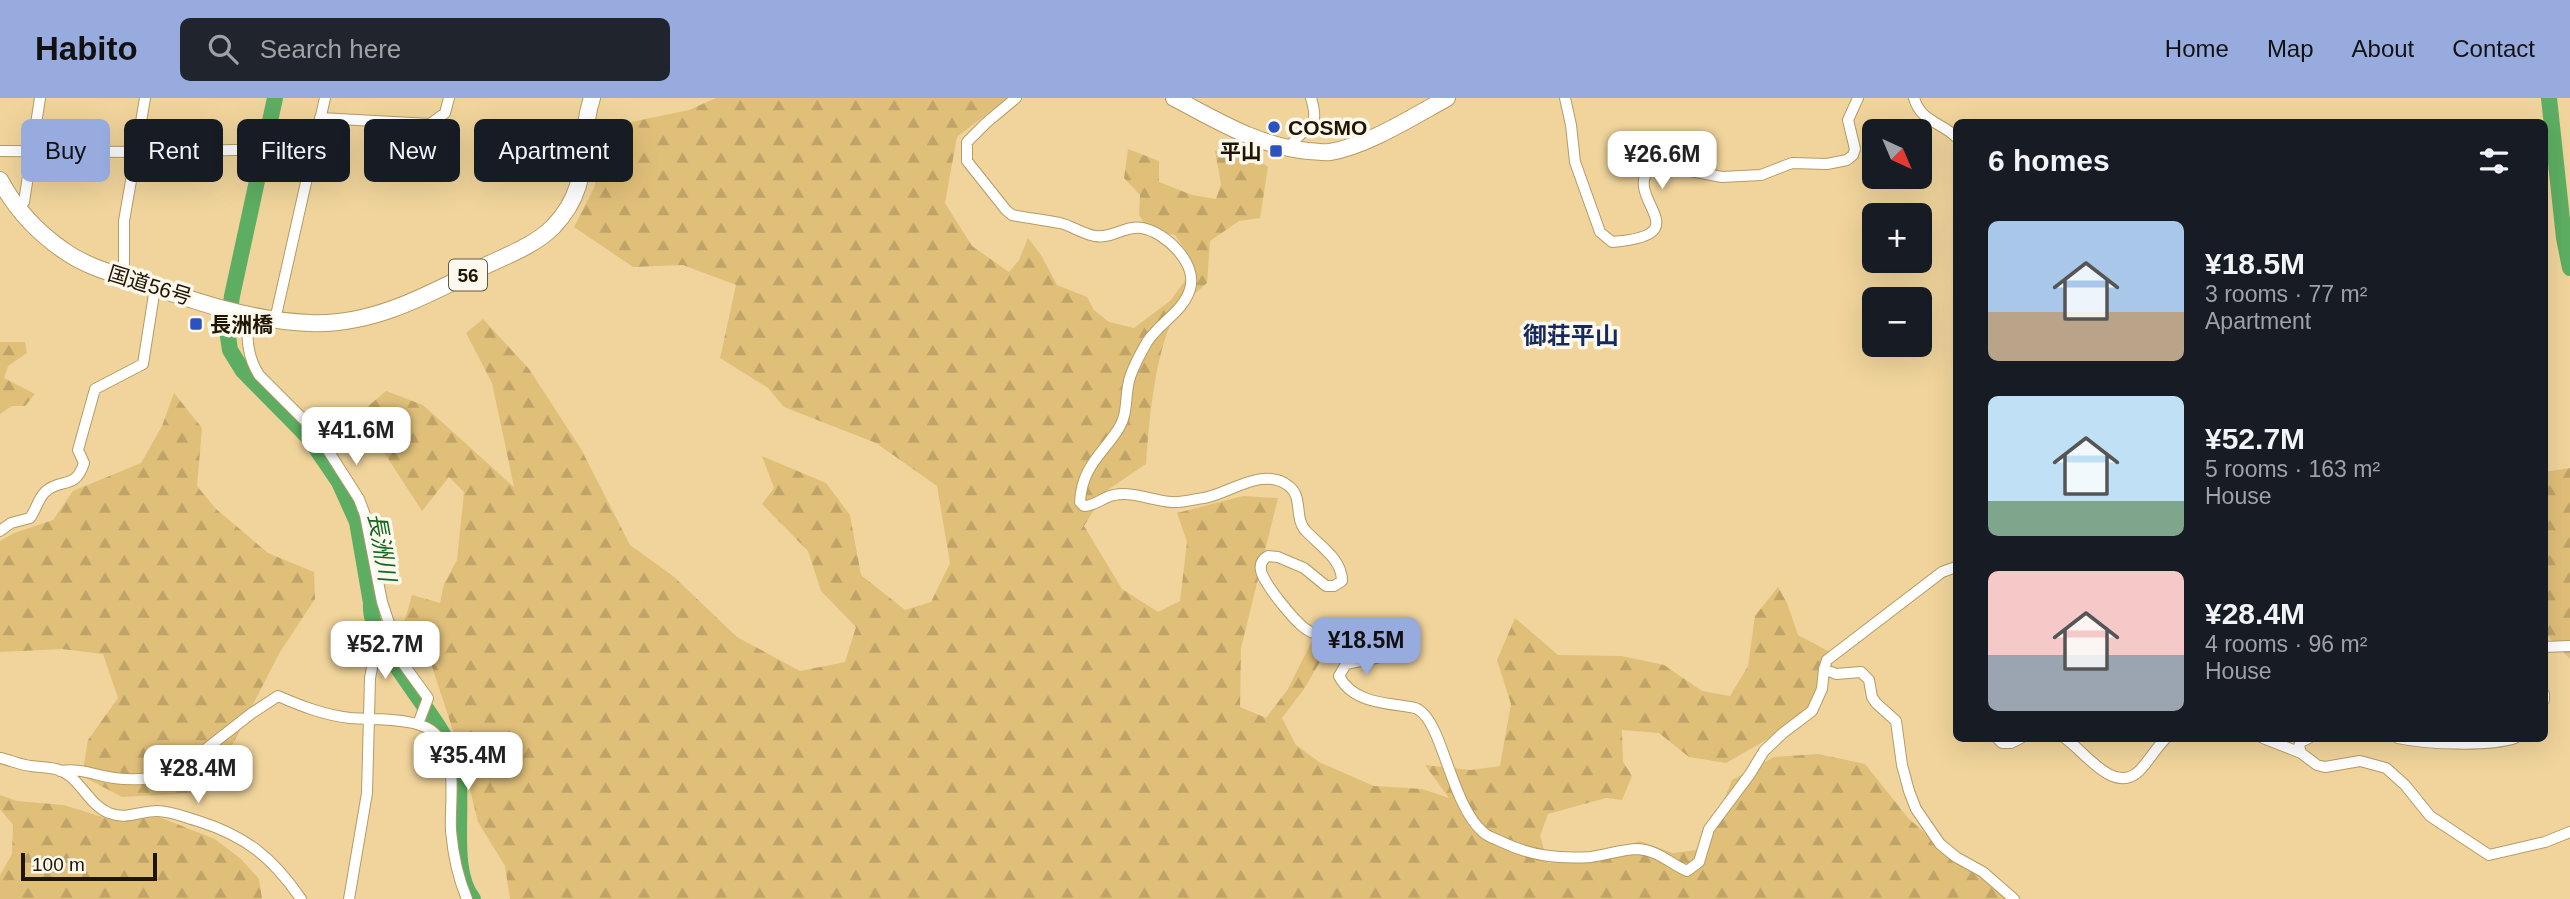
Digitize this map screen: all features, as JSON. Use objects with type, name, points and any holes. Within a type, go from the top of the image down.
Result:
[{"type":"highway","name":"国道56号","points":[[0,180],[18,209],[40,233],[90,266],[245,314],[311,324],[333,322],[389,311],[422,298],[530,244],[552,228],[569,206],[579,184],[592,98]]},
{"type":"highway","points":[[1174,98],[1241,134],[1289,149],[1329,153],[1380,135],[1447,98]]},
{"type":"street","points":[[36,119],[40,98]]},
{"type":"street","points":[[142,119],[145,98]]},
{"type":"street","points":[[275,320],[324,98]]},
{"type":"street","points":[[320,118],[430,124],[445,113],[449,98]]},
{"type":"street","points":[[1016,98],[986,122],[967,142],[967,161],[1006,210],[1012,215],[1061,224],[1094,236],[1111,236],[1130,228],[1143,228],[1170,242],[1185,259],[1191,272],[1192,285],[1187,299],[1148,340],[1129,379],[1125,415],[1120,427],[1083,478],[1080,502],[1084,506],[1090,506],[1111,495],[1124,494],[1173,502],[1208,497],[1264,478],[1278,480],[1289,486],[1295,493],[1301,526],[1339,565],[1342,581],[1334,586],[1326,586],[1304,568],[1278,557],[1268,556],[1262,560],[1263,576],[1293,617],[1310,632],[1376,640],[1382,646],[1384,652],[1380,657],[1346,664],[1339,676],[1342,682],[1353,693],[1368,699],[1419,709],[1437,739],[1453,783],[1470,818],[1485,834],[1524,853],[1549,857],[1592,857],[1635,849],[1647,850],[1687,871],[1699,862],[1709,829],[1764,751],[1812,711],[1822,689],[1827,660],[1942,572],[1953,568]]},
{"type":"street","points":[[1289,149],[1294,139],[1315,121],[1311,98]]},
{"type":"street","points":[[1565,98],[1575,162],[1600,232],[1612,242],[1644,238],[1655,228],[1656,219],[1643,182],[1644,174],[1654,167],[1664,166],[1722,177],[1761,175],[1791,163],[1827,164],[1847,160],[1855,149],[1848,120],[1858,98]]},
{"type":"street","points":[[1914,98],[1923,116],[1953,135]]},
{"type":"street","points":[[223,150],[236,150]]},
{"type":"street","points":[[0,151],[21,151]]},
{"type":"street","points":[[18,209],[24,202],[27,182]]},
{"type":"street","points":[[124,277],[124,221],[131,182]]},
{"type":"street","points":[[0,531],[10,523],[30,518],[48,489],[76,479],[80,474],[84,463],[78,450],[95,389],[143,364],[155,288]]},
{"type":"street","points":[[245,314],[246,338],[254,366],[317,433],[359,499],[367,523],[382,602],[392,632],[391,640],[373,663],[368,718],[367,793],[349,899]]},
{"type":"street","points":[[391,640],[399,658],[428,698],[418,724]]},
{"type":"street","points":[[2548,647],[2570,646]]},
{"type":"street","points":[[1824,669],[1836,674],[1861,672],[1869,680],[1872,696],[1896,721],[1902,765],[1916,809],[1940,844],[1955,857],[1983,872],[2014,899]]},
{"type":"street","points":[[60,771],[76,769],[115,778],[169,775],[278,696],[309,709],[348,718],[418,724],[430,729],[442,744],[450,762],[453,786],[451,831],[459,881],[467,899]]},
{"type":"street","points":[[2070,742],[2106,773],[2117,779],[2129,779],[2140,771],[2162,742]]},
{"type":"street","points":[[2273,742],[2301,753],[2317,765],[2325,767],[2360,761],[2386,768],[2430,817],[2489,855],[2497,855],[2531,843],[2545,842],[2570,832]]},
{"type":"street","points":[[2301,753],[2299,746],[2303,742]]},
{"type":"street","points":[[2428,742],[2500,742]]},
{"type":"street","points":[[0,758],[29,766],[52,767],[70,776],[107,812],[120,816],[154,811],[172,813],[223,829],[265,855],[283,872],[301,899]]},
{"type":"green space","points":[[716,98],[1008,98],[957,137],[945,203],[972,246],[1009,272],[1019,260],[1028,238],[1041,255],[1057,285],[1087,297],[1094,310],[1109,322],[1134,328],[1170,301],[1185,281],[1189,255],[1175,235],[1148,230],[1139,215],[1140,195],[1124,178],[1128,149],[1159,161],[1159,182],[1192,195],[1216,199],[1221,184],[1215,151],[1247,152],[1268,167],[1260,218],[1239,221],[1210,241],[1207,283],[1179,309],[1164,342],[1155,384],[1146,464],[1106,491],[1084,526],[1122,589],[1158,612],[1180,601],[1187,542],[1177,513],[1243,496],[1278,498],[1241,648],[1240,707],[1266,718],[1288,689],[1311,643],[1328,624],[1331,643],[1304,689],[1282,718],[1296,745],[1319,762],[1374,786],[1422,789],[1449,798],[1425,765],[1471,770],[1500,766],[1511,704],[1497,660],[1515,618],[1558,655],[1622,656],[1664,665],[1702,691],[1730,696],[1748,666],[1755,616],[1778,587],[1787,603],[1798,635],[1830,652],[1824,680],[1801,720],[1726,763],[1689,757],[1659,733],[1622,730],[1623,762],[1632,776],[1622,800],[1606,798],[1548,814],[1540,836],[1548,863],[1591,859],[1640,841],[1673,853],[1705,849],[1732,780],[1774,757],[1818,754],[1865,764],[1908,818],[1955,860],[2012,899],[510,899],[505,866],[478,822],[463,761],[422,636],[401,633],[412,595],[440,603],[444,584],[457,560],[464,492],[449,477],[422,511],[359,414],[386,391],[423,405],[514,487],[492,383],[466,333],[483,319],[529,369],[581,449],[630,545],[673,576],[737,637],[800,671],[845,662],[856,627],[821,591],[808,551],[762,504],[774,488],[762,456],[826,483],[850,515],[861,575],[905,610],[931,602],[950,563],[937,486],[876,443],[784,407],[768,388],[720,358],[736,285],[683,265],[633,267],[574,227],[595,182],[633,182],[633,122],[689,110]]},
{"type":"green space","points":[[0,342],[25,342],[27,353],[8,366],[4,378],[35,394],[25,406],[12,406],[0,414]]},
{"type":"green space","points":[[174,393],[202,428],[197,486],[216,509],[268,553],[314,572],[315,599],[280,652],[228,753],[196,793],[122,797],[82,776],[88,740],[118,698],[103,654],[62,649],[0,652],[0,541],[14,533],[53,520],[73,491],[141,463],[162,426]]},
{"type":"green space","points":[[2570,468],[2570,659],[2548,636],[2548,471]]},
{"type":"green space","points":[[0,795],[17,801],[64,805],[115,821],[159,817],[215,839],[241,859],[259,879],[262,899],[0,899],[0,875],[12,854],[13,825],[0,809]]},
{"type":"waterway","name":"長洲川","points":[[275,98],[232,296],[227,330],[230,350],[243,371],[309,438],[339,482],[357,522],[373,620],[380,639],[446,739],[454,757],[458,773],[461,868],[465,885],[473,899]]},
{"type":"waterway","points":[[2549,98],[2564,238],[2570,268]]},
{"type":"place","name":"COSMO","points":[[1274,127]]},
{"type":"place","name":"平山","points":[[1276,151]]},
{"type":"place","name":"長洲橋","points":[[196,324]]},
{"type":"district","name":"御荘平山","points":[[1571,335]]}]
